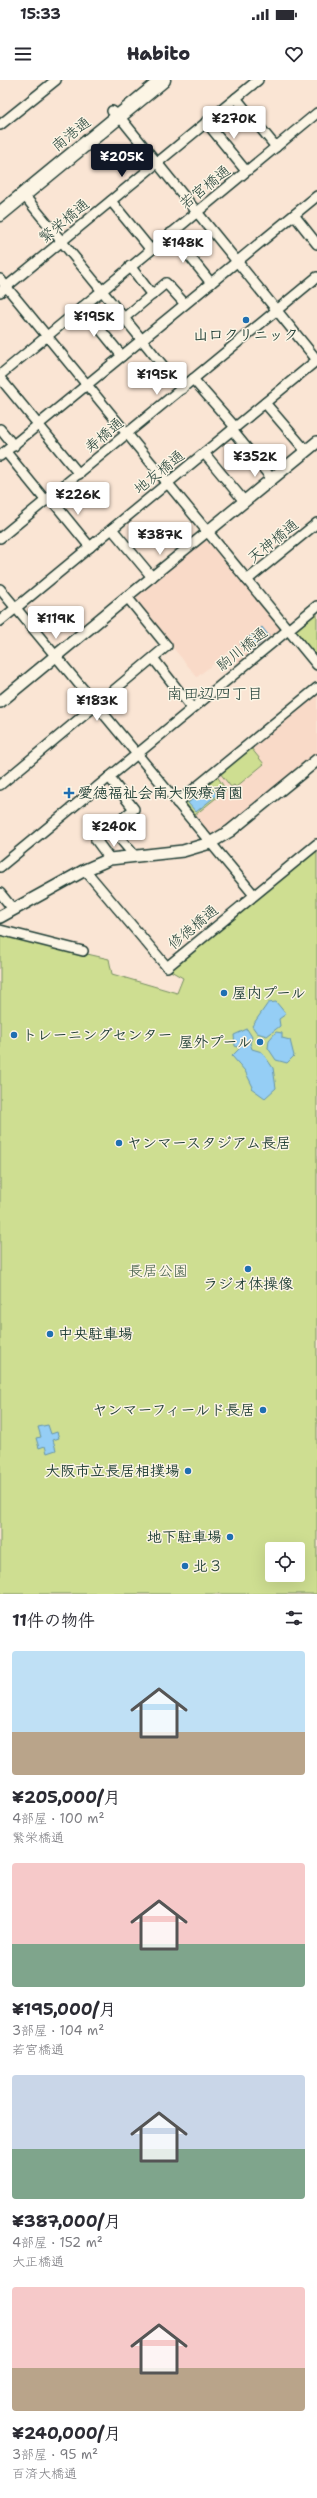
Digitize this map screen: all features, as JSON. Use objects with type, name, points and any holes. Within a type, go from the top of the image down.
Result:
[{"type":"main road","name":"南港通","points":[[0,214],[116,113],[150,80]]},
{"type":"main road","name":"南港通","points":[[0,203],[116,113],[163,80]]},
{"type":"street","points":[[0,126],[56,80]]},
{"type":"street","name":"繁栄橋通","points":[[3,289],[258,80]]},
{"type":"street","points":[[236,98],[276,147]]},
{"type":"street","points":[[116,113],[317,360]]},
{"type":"street","name":"若宮橋通","points":[[0,376],[130,266],[317,113]]},
{"type":"street","points":[[206,122],[246,171]]},
{"type":"street","points":[[24,194],[61,242],[182,389]]},
{"type":"street","points":[[90,547],[48,499],[3,454],[317,196]]},
{"type":"street","points":[[111,201],[151,250]]},
{"type":"street","points":[[294,215],[317,244]]},
{"type":"street","points":[[171,233],[211,283]]},
{"type":"street","points":[[130,266],[152,295]]},
{"type":"street","name":"寿橋通","points":[[0,538],[317,277]]},
{"type":"street","points":[[0,279],[3,289],[46,336],[87,385],[317,665]]},
{"type":"street","points":[[124,318],[166,283],[185,304]]},
{"type":"street","points":[[82,307],[122,356]]},
{"type":"street","name":"地友橋通","points":[[0,621],[317,360]]},
{"type":"street","points":[[0,376],[79,474]]},
{"type":"street","points":[[193,379],[272,478]]},
{"type":"street","points":[[265,403],[306,451]]},
{"type":"street","points":[[0,429],[14,446]]},
{"type":"street","points":[[0,702],[317,442]]},
{"type":"street","points":[[204,453],[244,501]]},
{"type":"street","name":"天神橋通","points":[[247,580],[317,523]]},
{"type":"street","points":[[112,529],[152,577]]},
{"type":"street","points":[[0,589],[254,895]]},
{"type":"street","points":[[0,785],[167,646],[127,597]]},
{"type":"street","name":"駒川橋通","points":[[0,867],[317,606]]},
{"type":"street","points":[[153,658],[192,708]]},
{"type":"street","points":[[177,803],[317,688]]},
{"type":"street","points":[[0,917],[86,870],[110,859],[134,855],[183,851],[210,843],[230,831],[317,760]]},
{"type":"street","points":[[109,777],[134,809],[96,840],[110,859]]},
{"type":"street","points":[[111,828],[134,855]]},
{"type":"street","name":"修徳橋通","points":[[86,870],[167,967],[317,844]]},
{"type":"street","points":[[0,893],[13,909]]},
{"type":"street","points":[[0,930],[83,951]]},
{"type":"shaded area","points":[[203,540],[207,541],[280,627],[279,631],[239,665],[228,652],[197,677],[134,600],[135,596]]},
{"type":"shaded area","points":[[317,692],[317,753],[236,820],[214,835],[208,835],[184,805],[184,801]]},
{"type":"green space","points":[[317,611],[317,657],[296,629]]},
{"type":"green space","points":[[251,748],[264,764],[236,787],[234,785],[231,787],[220,773]]},
{"type":"green space","points":[[217,776],[226,790],[195,815],[186,804],[186,801]]},
{"type":"green space","name":"長居公園","points":[[317,849],[317,1594],[0,1594],[0,934],[109,959],[112,974],[177,993],[183,978],[169,970]]},
{"type":"water","points":[[262,627],[269,636],[248,653],[240,644]]},
{"type":"water","points":[[209,785],[217,795],[196,812],[188,803]]},
{"type":"water","points":[[276,1002],[286,1014],[279,1019],[280,1026],[267,1036],[257,1033],[252,1026],[268,1003]]},
{"type":"water","points":[[247,1029],[252,1037],[250,1043],[252,1049],[262,1052],[273,1068],[276,1088],[265,1098],[251,1088],[253,1087],[245,1071],[232,1056],[240,1048],[235,1046],[234,1035]]},
{"type":"water","points":[[276,1032],[282,1033],[282,1038],[290,1040],[294,1056],[287,1063],[276,1060],[268,1048],[269,1040]]},
{"type":"water","points":[[48,1425],[51,1434],[57,1432],[59,1438],[53,1440],[56,1450],[47,1453],[45,1446],[39,1448],[36,1438],[41,1437],[38,1427]]},
{"type":"place","name":"山口クリニック","points":[[246,320]]},
{"type":"place","name":"愛徳福祉会南大阪療育園","points":[[69,793]]},
{"type":"place","name":"屋内プール","points":[[224,993]]},
{"type":"place","name":"トレーニングセンター","points":[[14,1035]]},
{"type":"place","name":"屋外プール","points":[[260,1042]]},
{"type":"place","name":"ヤンマースタジアム長居","points":[[119,1143]]},
{"type":"place","name":"ラジオ体操像","points":[[248,1269]]},
{"type":"place","name":"中央駐車場","points":[[50,1334]]},
{"type":"place","name":"ヤンマーフィールド長居","points":[[263,1410]]},
{"type":"place","name":"大阪市立長居相撲場","points":[[188,1471]]},
{"type":"place","name":"地下駐車場","points":[[230,1537]]},
{"type":"place","name":"北３","points":[[185,1566]]},
{"type":"district","name":"南田辺四丁目","points":[[215,693]]}]
